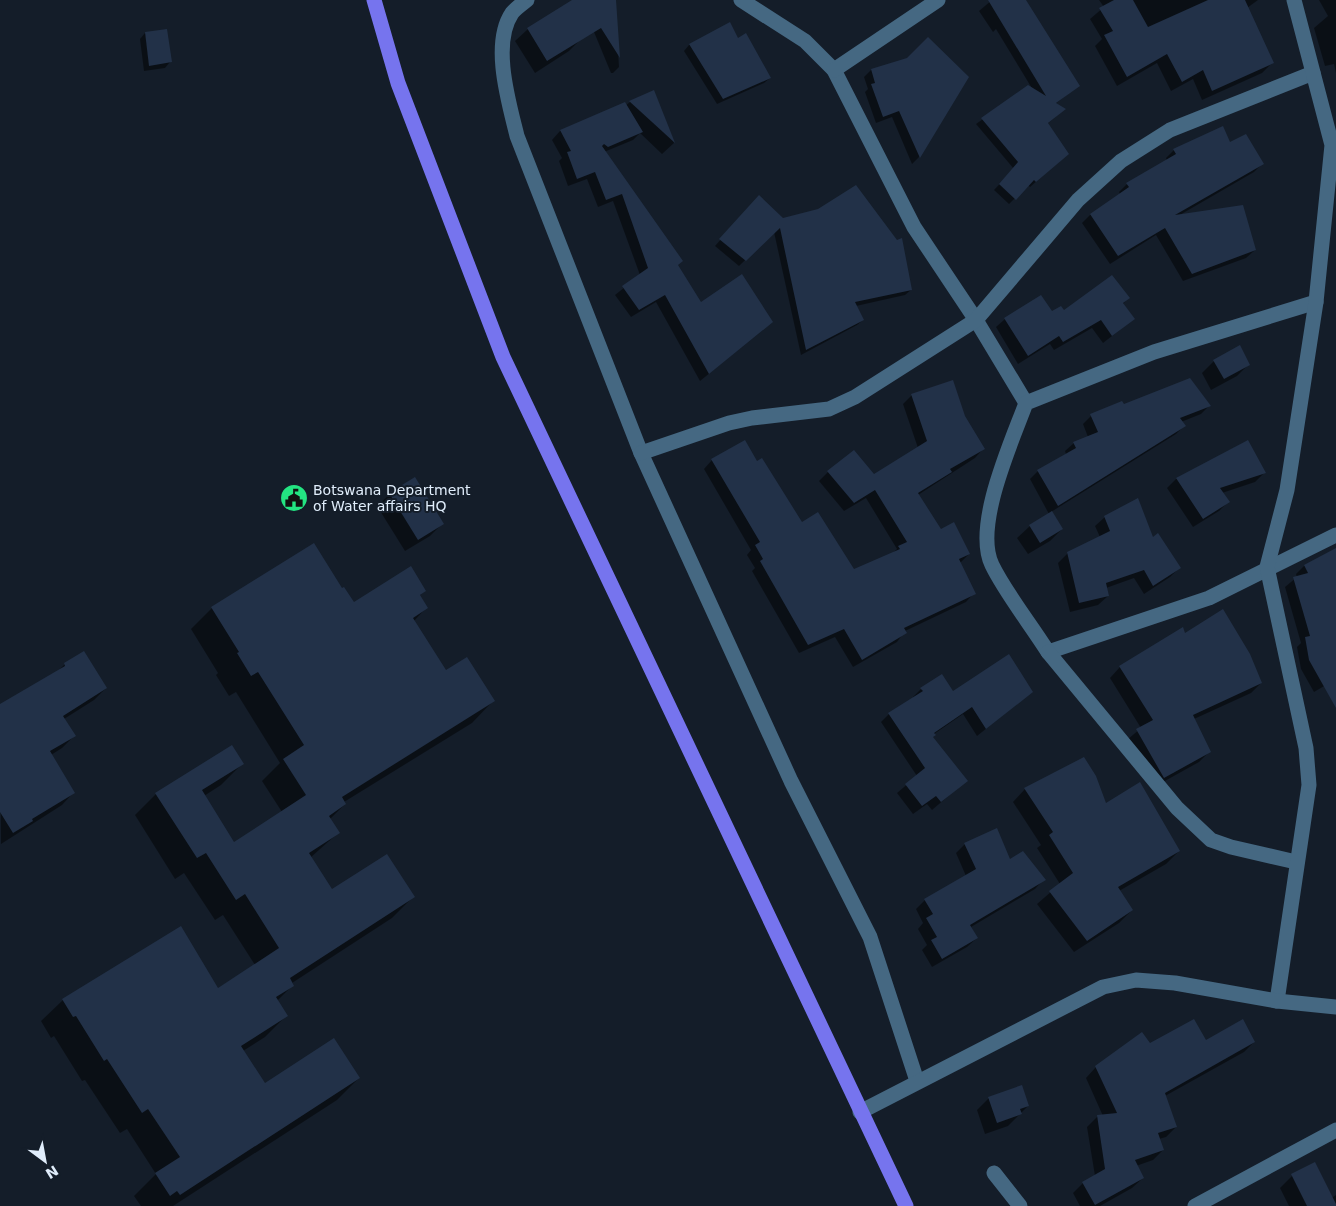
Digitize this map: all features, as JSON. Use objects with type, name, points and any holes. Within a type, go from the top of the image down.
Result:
[{"type":"main road","points":[[374,0],[398,83],[503,357],[906,1206]]},
{"type":"street","points":[[527,0],[513,13],[505,29],[502,47],[508,96],[517,136],[641,454],[791,781],[870,937],[917,1081]]},
{"type":"street","points":[[741,0],[806,41],[834,70],[914,227],[976,320],[1026,403]]},
{"type":"street","points":[[834,70],[938,0]]},
{"type":"street","points":[[1277,1001],[1296,862],[1309,785],[1306,748],[1267,567],[1287,490],[1316,302],[1334,143],[1294,0]]},
{"type":"street","points":[[641,454],[729,423],[752,418],[829,409],[855,397],[976,320],[1078,200],[1121,161],[1170,130],[1313,73]]},
{"type":"street","points":[[1296,862],[1230,847],[1210,840],[1177,808],[1048,652],[991,563],[988,526],[997,481],[1026,403],[1154,352],[1316,302]]},
{"type":"street","points":[[1048,652],[1208,598],[1267,567],[1336,536]]},
{"type":"street","points":[[860,1112],[1103,987],[1136,980],[1175,983],[1277,1001],[1336,1007]]},
{"type":"street","points":[[1195,1206],[1336,1130]]},
{"type":"street","points":[[994,1173],[1020,1206]]},
{"type":"building","points":[[572,0],[616,0],[620,58],[601,28],[547,61],[527,28]]},
{"type":"building","points":[[988,0],[1026,0],[1080,86],[1056,103],[1066,109],[1048,123],[1069,154],[1036,182],[1034,180],[1016,200],[999,184],[1018,162],[981,118],[1028,85],[1046,96]]},
{"type":"building","points":[[1114,0],[1133,0],[1148,27],[1208,0],[1245,0],[1274,63],[1212,91],[1203,70],[1182,82],[1167,54],[1127,77],[1104,35],[1113,31],[1099,8]]},
{"type":"building","points":[[730,22],[738,38],[746,33],[771,78],[723,99],[689,44]]},
{"type":"building","points":[[167,29],[172,62],[149,66],[145,32]]},
{"type":"building","points":[[928,37],[969,77],[920,158],[899,111],[883,117],[871,84],[875,83],[871,69],[907,58]]},
{"type":"building","points":[[654,90],[675,143],[629,101]]},
{"type":"building","points":[[625,102],[643,132],[608,147],[604,144],[602,146],[683,261],[678,265],[701,302],[742,274],[773,322],[709,374],[665,295],[639,310],[622,286],[648,268],[622,194],[606,200],[595,172],[577,179],[567,152],[571,151],[560,130]]},
{"type":"building","points":[[1223,126],[1230,142],[1246,134],[1264,164],[1175,215],[1243,205],[1256,250],[1192,274],[1165,228],[1118,256],[1090,214],[1129,187],[1126,183],[1176,154],[1173,149]]},
{"type":"building","points":[[856,185],[897,240],[902,238],[912,290],[855,302],[864,320],[806,350],[780,228],[746,261],[719,239],[759,195],[783,218],[818,209]]},
{"type":"building","points":[[1112,275],[1130,298],[1123,303],[1135,319],[1112,336],[1101,320],[1063,342],[1059,336],[1028,356],[1004,318],[1041,295],[1052,311],[1061,306],[1064,310]]},
{"type":"building","points":[[1240,345],[1250,365],[1224,379],[1213,360]]},
{"type":"building","points":[[1190,378],[1211,406],[1180,418],[1186,426],[1058,506],[1037,470],[1076,448],[1073,442],[1098,432],[1090,414],[1122,401],[1124,404]]},
{"type":"building","points":[[953,380],[965,416],[985,449],[950,469],[952,472],[918,493],[941,529],[954,522],[970,554],[959,559],[976,594],[904,628],[907,633],[862,660],[844,629],[808,645],[760,561],[763,559],[755,545],[760,542],[711,459],[745,440],[757,461],[762,458],[802,522],[818,512],[854,569],[900,549],[898,546],[907,542],[875,490],[854,503],[827,471],[854,450],[874,474],[927,441],[911,394]]},
{"type":"building","points":[[1248,440],[1266,473],[1220,488],[1230,502],[1203,519],[1176,478]]},
{"type":"building","points":[[415,477],[444,524],[418,540],[389,493]]},
{"type":"building","points":[[1138,498],[1153,537],[1158,533],[1181,568],[1153,586],[1144,570],[1106,583],[1109,596],[1079,603],[1067,552],[1110,531],[1104,516]]},
{"type":"building","points":[[1052,511],[1063,529],[1040,543],[1029,525]]},
{"type":"building","points":[[314,543],[342,588],[344,587],[354,602],[411,566],[426,591],[420,595],[428,608],[413,618],[446,670],[467,657],[495,701],[342,797],[346,804],[329,816],[340,833],[309,853],[332,889],[387,854],[415,897],[290,978],[294,986],[276,997],[288,1016],[241,1046],[265,1083],[334,1038],[360,1078],[180,1195],[177,1191],[170,1196],[155,1173],[180,1157],[148,1109],[142,1113],[107,1059],[104,1061],[76,1016],[73,1017],[62,999],[181,926],[218,988],[279,948],[245,894],[236,900],[206,853],[197,858],[155,793],[232,745],[244,764],[202,790],[234,842],[306,795],[283,759],[304,745],[258,672],[251,676],[237,653],[239,652],[211,607]]},
{"type":"building","points":[[1336,548],[1336,708],[1309,660],[1305,637],[1310,636],[1293,577],[1308,573],[1304,565]]},
{"type":"building","points":[[1223,609],[1250,654],[1262,683],[1193,715],[1211,752],[1164,778],[1136,729],[1153,720],[1119,666],[1183,627],[1185,633]]},
{"type":"building","points":[[84,651],[107,688],[63,716],[76,736],[50,751],[75,793],[13,833],[0,812],[0,704],[65,666],[64,663]]},
{"type":"building","points":[[1009,654],[1033,692],[986,729],[972,707],[934,733],[936,735],[933,737],[968,781],[941,802],[936,796],[922,806],[905,784],[925,768],[888,713],[923,691],[920,688],[942,674],[953,691]]},
{"type":"building","points":[[1084,757],[1096,776],[1106,803],[1140,782],[1180,851],[1118,887],[1133,910],[1087,941],[1049,891],[1073,873],[1049,835],[1053,832],[1024,788]]},
{"type":"building","points":[[997,828],[1010,859],[1023,851],[1046,880],[970,925],[978,938],[942,959],[931,940],[937,937],[926,918],[933,914],[924,899],[976,869],[964,843]]},
{"type":"building","points":[[1194,1019],[1206,1040],[1243,1019],[1255,1042],[1165,1093],[1177,1127],[1158,1133],[1164,1150],[1135,1160],[1144,1178],[1095,1205],[1082,1182],[1105,1169],[1097,1115],[1117,1113],[1095,1066],[1142,1032],[1150,1043]]},
{"type":"building","points":[[1022,1085],[1029,1106],[1020,1109],[1022,1114],[997,1123],[988,1097]]},
{"type":"building","points":[[1315,1162],[1336,1206],[1307,1206],[1291,1174]]},
{"type":"place","name":"Botswana Department of Water affairs HQ","points":[[294,498]]}]
